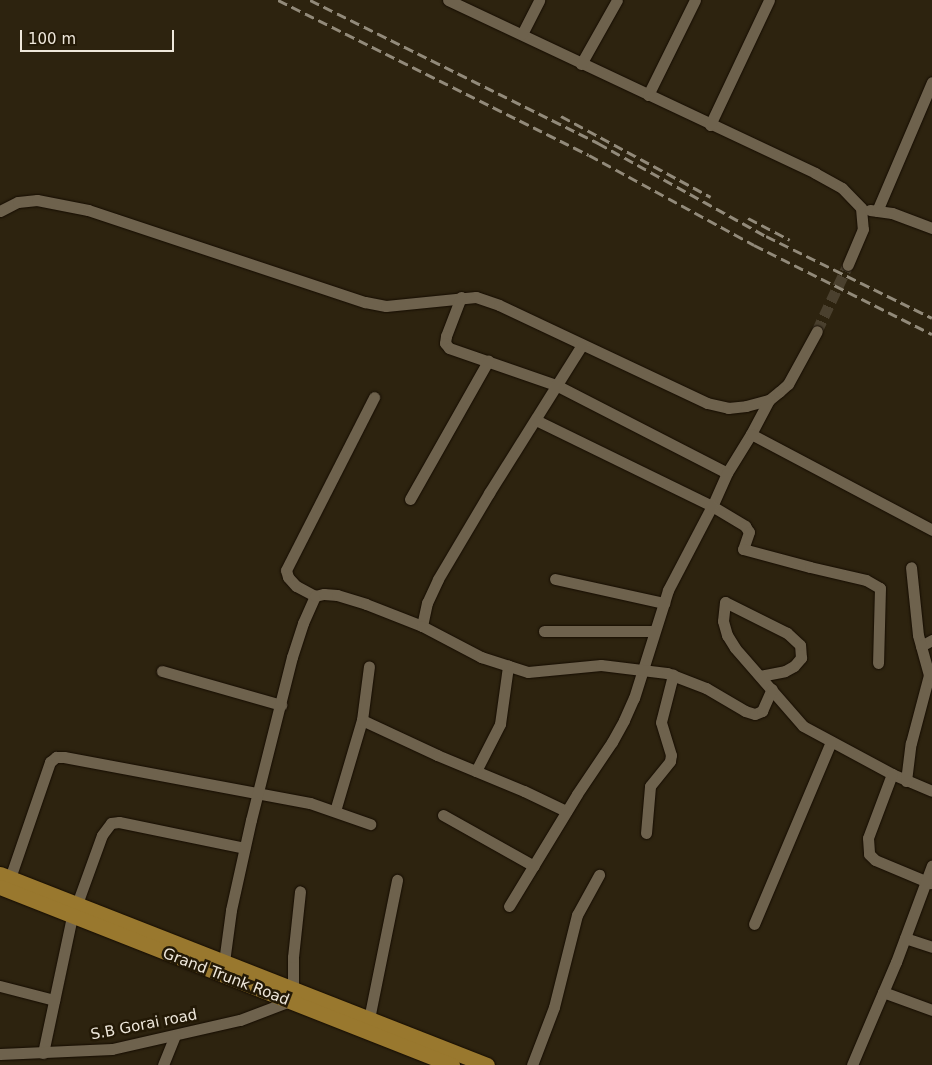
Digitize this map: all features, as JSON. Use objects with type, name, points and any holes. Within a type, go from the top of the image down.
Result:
[{"type":"main road","name":"Grand Trunk Road","points":[[4,880],[74,910],[291,995],[452,1065]]},
{"type":"main road","points":[[74,910],[224,962],[291,995],[369,1019],[486,1065]]},
{"type":"street","points":[[448,0],[835,184],[861,208],[910,219],[932,228]]},
{"type":"street","points":[[522,34],[539,0]]},
{"type":"street","points":[[581,64],[617,0]]},
{"type":"street","points":[[648,95],[695,0]]},
{"type":"street","points":[[710,125],[769,0]]},
{"type":"street","points":[[877,211],[932,82]]},
{"type":"street","points":[[0,211],[18,202],[37,200],[88,210],[365,302],[386,306],[476,297],[499,305],[707,404],[728,408],[769,400]]},
{"type":"street","points":[[848,265],[863,228],[861,208]]},
{"type":"street","points":[[461,297],[445,343],[455,352],[488,361],[556,385],[727,473]]},
{"type":"street","points":[[509,906],[566,811],[612,742],[634,698],[654,631],[678,567],[712,506],[727,473],[769,400],[788,384],[818,331]]},
{"type":"street","points":[[422,626],[427,603],[438,579],[489,493],[582,345]]},
{"type":"street","points":[[410,499],[488,361]]},
{"type":"street","points":[[374,397],[286,570],[288,578],[296,586],[315,596],[324,594],[337,595],[366,604],[422,626],[481,657],[528,672],[541,672],[584,665],[601,665],[673,675],[706,688],[745,711],[754,714],[762,711],[772,689]]},
{"type":"street","points":[[536,420],[712,506],[745,526],[749,532],[744,549],[866,580],[880,588],[878,664]]},
{"type":"street","points":[[751,434],[932,530]]},
{"type":"street","points":[[906,781],[911,743],[929,675],[920,646],[911,567]]},
{"type":"street","points":[[555,579],[664,603]]},
{"type":"street","points":[[224,962],[231,910],[244,848],[303,623],[315,596]]},
{"type":"street","points":[[760,676],[785,671],[794,666],[800,658],[800,645],[787,632],[725,602],[723,621],[727,635],[735,648],[803,726],[892,774],[932,791]]},
{"type":"street","points":[[544,631],[654,631]]},
{"type":"street","points":[[920,646],[932,640]]},
{"type":"street","points":[[335,811],[362,720],[369,666]]},
{"type":"street","points":[[476,772],[500,724],[508,666]]},
{"type":"street","points":[[162,671],[281,705]]},
{"type":"street","points":[[646,833],[650,786],[670,761],[671,755],[661,722],[673,675]]},
{"type":"street","points":[[362,720],[476,772],[516,787],[566,811]]},
{"type":"street","points":[[754,924],[831,742]]},
{"type":"street","points":[[4,880],[50,762],[56,757],[64,756],[259,793],[335,811],[370,824]]},
{"type":"street","points":[[892,774],[868,838],[868,854],[875,860],[928,882]]},
{"type":"street","points":[[443,815],[534,866]]},
{"type":"street","points":[[43,1053],[74,910],[102,835],[112,823],[119,822],[244,848]]},
{"type":"street","points":[[852,1065],[928,882],[932,865]]},
{"type":"street","points":[[532,1065],[554,1007],[576,915],[599,875]]},
{"type":"street","points":[[369,1019],[397,880]]},
{"type":"street","points":[[291,995],[300,891]]},
{"type":"street","points":[[905,938],[932,947]]},
{"type":"street","points":[[0,986],[54,1000]]},
{"type":"street","points":[[883,992],[932,1010]]},
{"type":"street","name":"S.B Gorai road","points":[[0,1054],[112,1049],[240,1020],[291,995]]},
{"type":"street","points":[[163,1065],[175,1036]]},
{"type":"tunnel","points":[[817,331],[848,265]]},
{"type":"railway","points":[[278,0],[589,155],[754,245],[932,334]]},
{"type":"railway","points":[[310,0],[598,143],[766,236],[932,318]]},
{"type":"railway","points":[[561,116],[711,197]]},
{"type":"railway","points":[[748,218],[790,240]]}]
